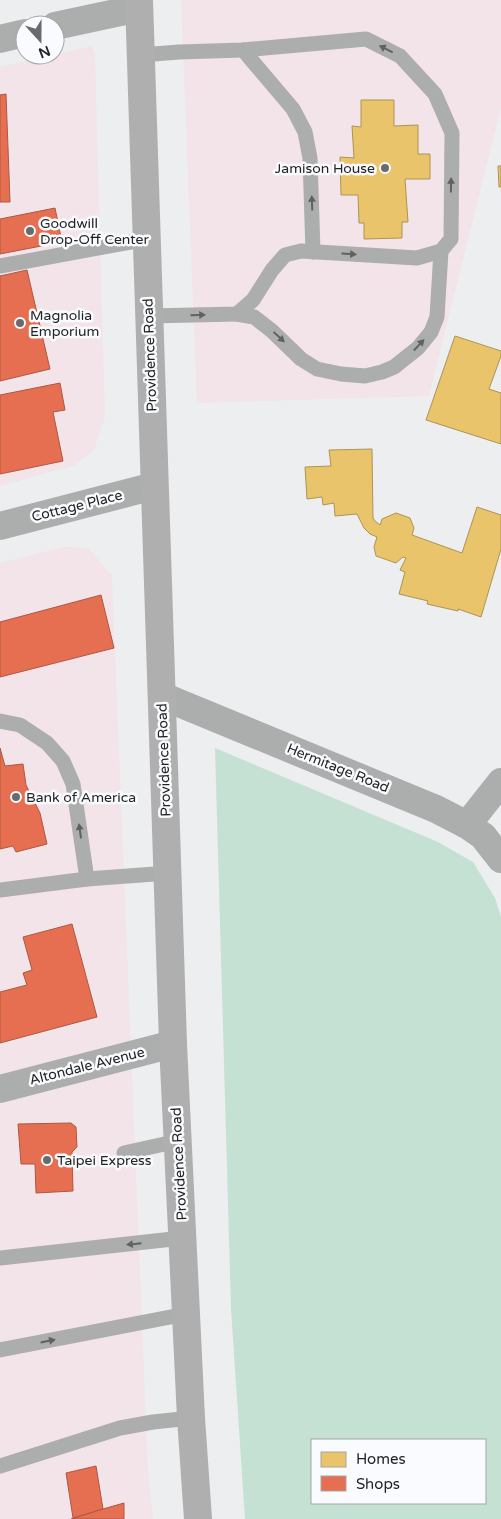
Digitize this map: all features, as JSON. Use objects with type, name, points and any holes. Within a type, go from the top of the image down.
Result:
[{"type":"main road","name":"Providence Road","points":[[139,4],[173,1044],[191,1418],[198,1519]]},
{"type":"street","points":[[65,23],[139,4]]},
{"type":"street","points":[[0,39],[15,35]]},
{"type":"street","name":"Cottage Place","points":[[0,526],[154,486]]},
{"type":"street","name":"Hermitage Road","points":[[162,696],[436,809],[483,836],[501,859]]},
{"type":"street","points":[[466,825],[501,782]]},
{"type":"street","name":"Altondale Avenue","points":[[0,1089],[173,1044]]},
{"type":"lane","points":[[141,54],[243,50],[366,39],[400,56],[436,94],[452,133],[451,238],[441,252],[438,284],[438,317],[431,332],[418,348],[394,367],[365,376],[317,369],[301,359],[272,331],[254,317],[238,314],[149,316]]},
{"type":"lane","points":[[243,50],[293,109],[305,132],[310,158],[314,252]]},
{"type":"lane","points":[[0,266],[147,239]]},
{"type":"lane","points":[[238,314],[253,300],[272,270],[285,255],[300,251],[417,258],[441,252]]},
{"type":"lane","points":[[0,721],[20,725],[48,743],[64,762],[73,784],[87,880]]},
{"type":"lane","points":[[0,890],[168,873]]},
{"type":"lane","points":[[124,1153],[178,1141]]},
{"type":"lane","points":[[0,1258],[182,1238]]},
{"type":"lane","points":[[0,1350],[186,1314]]},
{"type":"lane","points":[[0,1466],[120,1428],[191,1418]]},
{"type":"shaded area","points":[[181,0],[501,0],[501,108],[429,396],[197,403]]},
{"type":"shaded area","points":[[92,46],[95,56],[105,417],[94,450],[73,466],[0,486],[0,67],[15,64],[65,65],[65,52]]},
{"type":"shaded area","points":[[63,547],[88,548],[112,576],[148,1472],[153,1519],[0,1519],[0,563]]},
{"type":"green space","points":[[215,748],[438,842],[473,862],[495,898],[501,917],[501,1519],[245,1519],[231,1309]]},
{"type":"building: Homes","name":"Jamison House","points":[[361,100],[394,100],[394,126],[418,125],[418,154],[430,154],[430,179],[405,179],[408,222],[402,222],[402,238],[364,239],[364,223],[359,223],[358,195],[341,195],[340,157],[354,158],[352,126],[361,127]]},
{"type":"building: Homes","points":[[498,166],[501,166],[501,187],[499,187]]},
{"type":"building: Homes","points":[[455,336],[501,351],[501,356],[489,389],[501,393],[501,444],[426,420]]},
{"type":"building: Homes","points":[[372,449],[373,518],[380,525],[382,519],[396,513],[410,518],[414,528],[412,535],[462,553],[477,507],[501,515],[501,549],[481,617],[458,609],[458,611],[427,604],[428,601],[399,594],[405,572],[400,570],[406,558],[403,557],[396,563],[376,556],[374,547],[377,537],[370,534],[364,528],[357,514],[335,516],[334,503],[323,505],[322,497],[307,499],[305,467],[331,466],[329,450]]},
{"type":"building: Shops","points":[[6,94],[10,202],[0,202],[0,95]]},
{"type":"building: Shops","name":"Goodwill Drop-Off Center","points":[[55,208],[62,242],[0,254],[0,219]]},
{"type":"building: Shops","name":"Magnolia Emporium","points":[[27,270],[50,369],[0,381],[0,276]]},
{"type":"building: Shops","points":[[60,383],[65,410],[53,412],[63,461],[0,474],[0,395]]},
{"type":"building: Shops","points":[[101,595],[114,648],[0,677],[0,622]]},
{"type":"building: Shops","name":"Bank of America","points":[[0,748],[5,766],[23,764],[26,785],[40,813],[47,844],[16,852],[13,846],[0,849]]},
{"type":"building: Shops","points":[[72,924],[97,1017],[0,1043],[0,992],[27,985],[23,973],[32,970],[23,937]]},
{"type":"building: Shops","name":"Taipei Express","points":[[71,1123],[76,1127],[77,1147],[72,1152],[73,1191],[36,1193],[35,1164],[21,1164],[18,1124]]},
{"type":"building: Shops","points":[[96,1466],[103,1509],[73,1518],[66,1473]]},
{"type":"building: Shops","points":[[124,1503],[124,1519],[71,1519],[103,1509]]},
{"type":"place","name":"Jamison House","points":[[385,168]]},
{"type":"place","name":"Goodwill Drop-Off Center","points":[[30,231]]},
{"type":"place","name":"Magnolia Emporium","points":[[20,323]]},
{"type":"place","name":"Bank of America","points":[[16,797]]},
{"type":"place","name":"Taipei Express","points":[[47,1160]]}]
